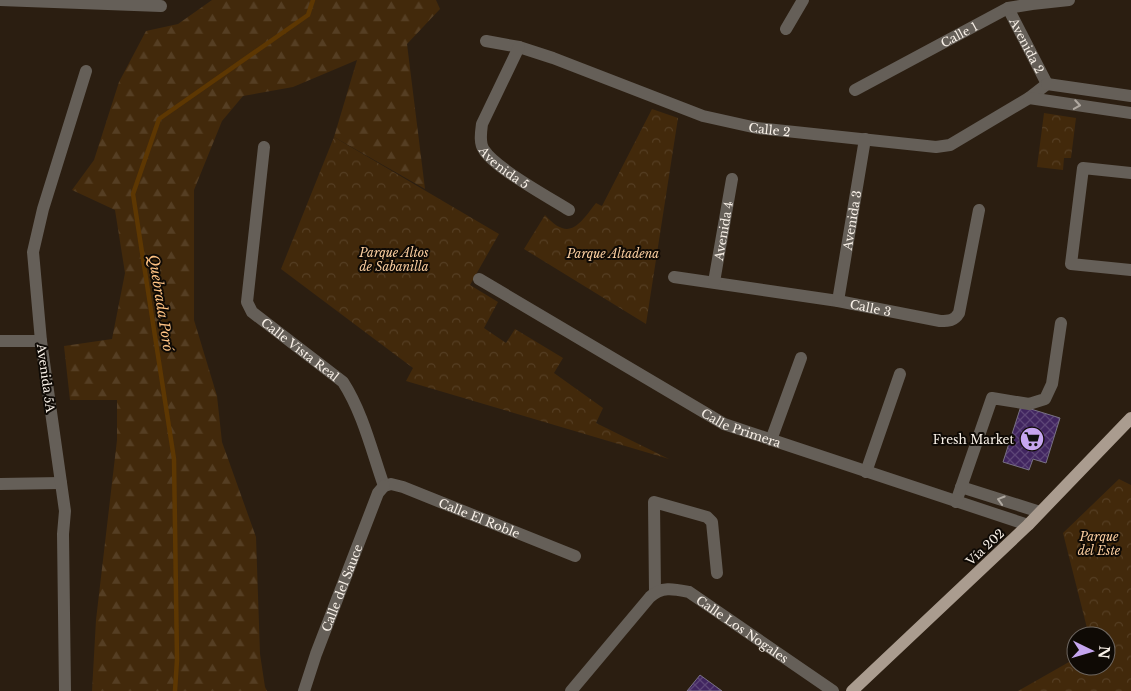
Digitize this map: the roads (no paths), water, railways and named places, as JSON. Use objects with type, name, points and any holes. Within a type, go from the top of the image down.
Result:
[{"type":"main road","name":"Vía 202","points":[[852,691],[1028,525],[1131,418]]},
{"type":"street","points":[[0,0],[104,2],[161,6]]},
{"type":"street","points":[[786,29],[803,0]]},
{"type":"street","name":"Calle 1","points":[[855,90],[1008,8],[1069,0]]},
{"type":"street","name":"Avenida 2","points":[[1008,8],[1047,84]]},
{"type":"street","name":"Calle 2","points":[[486,41],[519,47],[553,58],[703,116],[757,128],[936,147],[950,145],[1029,98],[1047,84]]},
{"type":"street","name":"Avenida 5","points":[[519,47],[482,124],[480,135],[483,149],[494,162],[570,210]]},
{"type":"street","name":"Avenida 5A","points":[[65,691],[65,511],[41,341],[33,252],[43,209],[86,71]]},
{"type":"street","points":[[1047,84],[1131,96]]},
{"type":"street","points":[[1029,98],[1131,113]]},
{"type":"street","name":"Avenida 3","points":[[838,301],[865,139]]},
{"type":"street","name":"Calle Vista Real","points":[[264,147],[247,302],[252,312],[343,382],[359,414],[384,486]]},
{"type":"street","points":[[1131,173],[1083,168],[1071,264],[1131,270]]},
{"type":"street","name":"Avenida 4","points":[[714,282],[732,179]]},
{"type":"street","name":"Calle 3","points":[[674,277],[838,301],[940,321],[949,321],[955,319],[959,313],[979,210]]},
{"type":"street","name":"Calle Primera","points":[[479,279],[724,424],[1028,525]]},
{"type":"street","points":[[956,502],[992,398],[1029,404],[1045,399],[1049,394],[1062,323]]},
{"type":"street","points":[[0,341],[41,341]]},
{"type":"street","points":[[772,440],[801,358]]},
{"type":"street","points":[[866,472],[900,374]]},
{"type":"street","points":[[0,484],[61,483]]},
{"type":"street","name":"Calle El Roble","points":[[384,486],[391,484],[403,487],[575,556]]},
{"type":"street","name":"Calle del Sauce","points":[[304,691],[316,654],[378,493],[384,486]]},
{"type":"street","points":[[962,487],[1040,512]]},
{"type":"street","points":[[571,691],[655,592],[654,502],[707,517],[712,522],[717,573]]},
{"type":"street","name":"Calle Los Nogales","points":[[655,592],[666,589],[689,592],[833,691]]},
{"type":"waterway","name":"Quebrada Poró","points":[[175,691],[177,660],[174,459],[133,194],[159,119],[308,15],[313,0]]},
{"type":"place","name":"Fresh Market","points":[[1032,439]]},
{"type":"park label","name":"Parque Altadena","points":[[613,253]]},
{"type":"park label","name":"Parque Altos de Sabanilla","points":[[394,259]]},
{"type":"park label","name":"Parque del Este","points":[[1099,543]]}]
